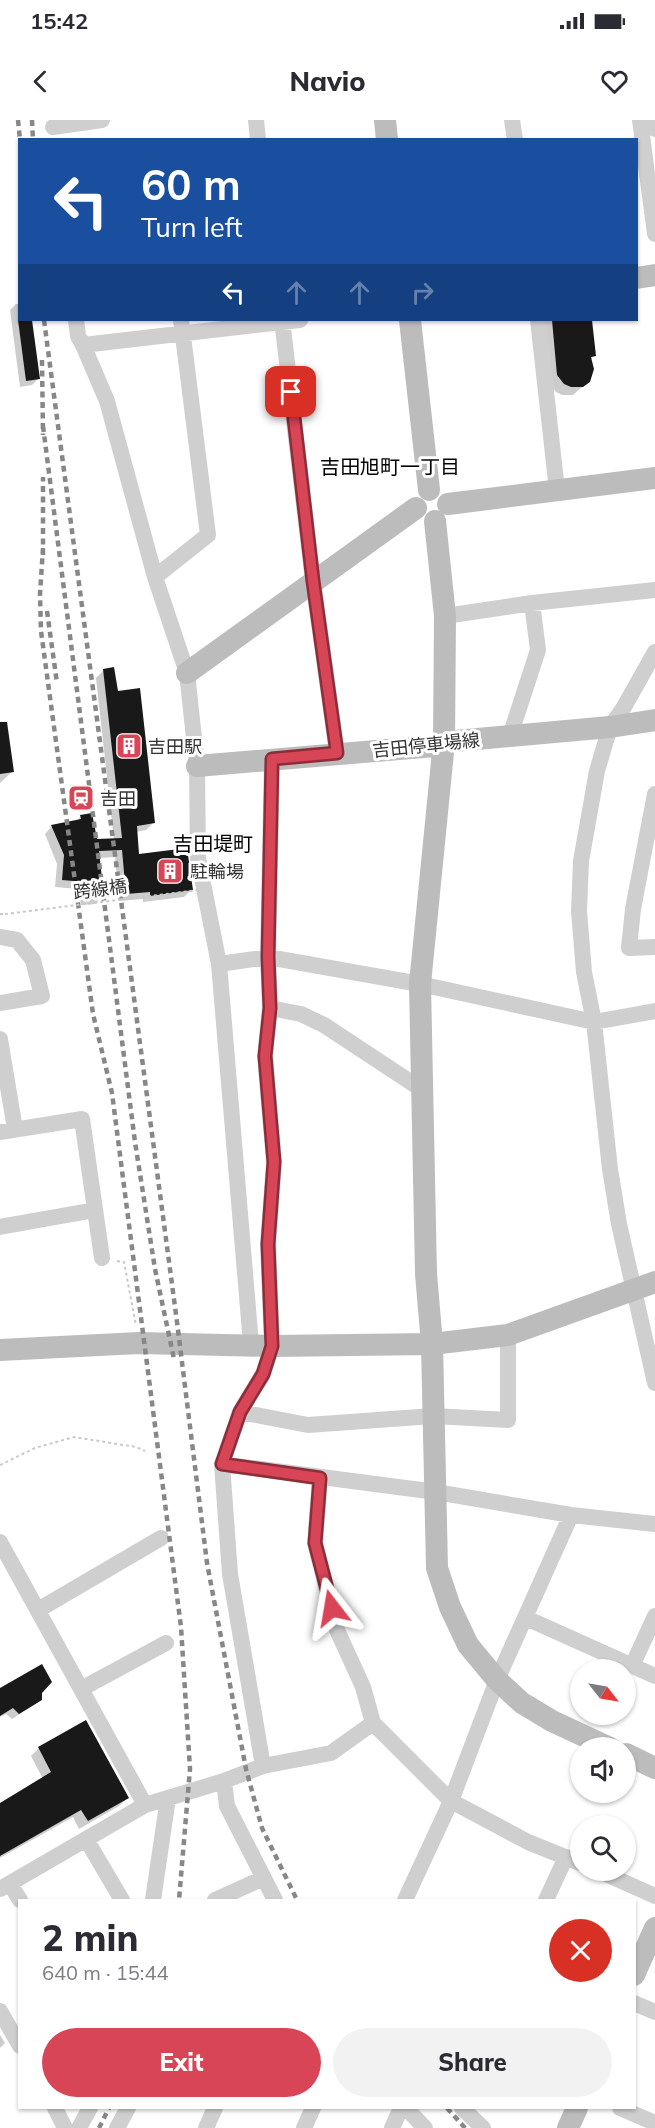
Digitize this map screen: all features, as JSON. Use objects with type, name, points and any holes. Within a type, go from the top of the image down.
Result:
[{"type":"street","points":[[53,129],[102,120]]},
{"type":"street","points":[[256,120],[258,138]]},
{"type":"street","points":[[385,120],[387,138]]},
{"type":"street","points":[[512,120],[515,138]]},
{"type":"street","points":[[640,120],[655,234]]},
{"type":"street","points":[[654,120],[655,129]]},
{"type":"street","points":[[638,278],[655,274]]},
{"type":"street","points":[[76,321],[78,336],[107,401],[155,577],[187,674],[197,766],[198,858],[219,964],[261,1345],[263,1374],[240,1412],[222,1464],[230,1574],[263,1766]]},
{"type":"street","points":[[83,345],[182,326],[265,321]]},
{"type":"street","points":[[282,321],[313,581],[337,753]]},
{"type":"street","points":[[410,321],[422,499]]},
{"type":"street","points":[[538,321],[557,490]]},
{"type":"street","points":[[155,577],[208,535],[182,326]]},
{"type":"street","points":[[441,513],[557,490],[655,478]]},
{"type":"street","points":[[187,674],[434,490],[443,495],[441,513],[445,616],[444,742],[420,984],[426,1274],[432,1344],[437,1568],[450,1607],[468,1645],[497,1680],[522,1703],[552,1721],[586,1737]]},
{"type":"street","points":[[445,616],[532,603],[655,590]]},
{"type":"street","points":[[510,736],[538,650],[532,603]]},
{"type":"street","points":[[655,652],[610,727],[597,771],[581,861],[579,911],[583,962],[594,1022],[610,1169],[619,1224],[645,1286],[655,1383]]},
{"type":"street","name":"吉田停車場線","points":[[197,766],[435,746],[444,742],[610,727],[655,720]]},
{"type":"street","points":[[261,1345],[274,1162],[265,1056],[270,1008],[268,957],[272,759]]},
{"type":"street","points":[[655,794],[633,909],[629,948],[655,947]]},
{"type":"street","points":[[0,937],[17,939],[33,960],[42,996],[0,1003]]},
{"type":"street","points":[[219,964],[268,957],[420,984],[594,1022],[655,1011]]},
{"type":"street","points":[[270,1008],[301,1014],[324,1024],[421,1089]]},
{"type":"street","points":[[0,1039],[8,1130],[82,1119],[102,1258]]},
{"type":"street","points":[[0,1227],[95,1210]]},
{"type":"street","points":[[0,1350],[139,1343],[170,1345],[432,1344],[508,1335],[645,1286]]},
{"type":"street","points":[[240,1412],[308,1425],[434,1416],[508,1420],[508,1335]]},
{"type":"street","points":[[222,1464],[436,1492],[571,1515],[655,1524]]},
{"type":"street","points":[[320,1478],[315,1543],[337,1630],[363,1687],[373,1723],[451,1801],[528,1842],[570,1859]]},
{"type":"street","points":[[405,1899],[451,1801],[497,1680],[571,1515]]},
{"type":"street","points":[[38,1610],[161,1539]]},
{"type":"street","points":[[0,1542],[145,1805]]},
{"type":"street","points":[[635,1659],[655,1616]]},
{"type":"street","points":[[526,1618],[617,1659]]},
{"type":"street","points":[[81,1689],[166,1643]]},
{"type":"street","points":[[636,1668],[655,1676]]},
{"type":"street","points":[[19,1899],[5,1886],[145,1805],[224,1782],[263,1766],[331,1753],[373,1723]]},
{"type":"street","points":[[636,1759],[655,1768]]},
{"type":"street","points":[[224,1782],[227,1806],[274,1899]]},
{"type":"street","points":[[153,1899],[168,1798]]},
{"type":"street","points":[[86,1839],[121,1899]]},
{"type":"street","points":[[547,1899],[570,1864]]},
{"type":"street","points":[[217,1899],[264,1878]]},
{"type":"street","points":[[622,1881],[655,1896]]},
{"type":"street","points":[[636,1971],[655,1928]]},
{"type":"street","points":[[636,2004],[655,2012]]},
{"type":"street","points":[[0,2012],[18,2043]]},
{"type":"street","points":[[56,2109],[65,2128]]},
{"type":"street","points":[[79,2128],[89,2109]]},
{"type":"street","points":[[117,2128],[128,2109]]},
{"type":"street","points":[[206,2128],[215,2109]]},
{"type":"street","points":[[304,2128],[313,2109]]},
{"type":"street","points":[[393,2128],[403,2109]]},
{"type":"street","points":[[405,2109],[425,2128]]},
{"type":"street","points":[[463,2109],[483,2128]]},
{"type":"street","points":[[568,2128],[577,2109]]},
{"type":"street","points":[[622,2109],[655,2123]]},
{"type":"path","name":"跨線橋","points":[[0,914],[198,890]]},
{"type":"path","points":[[102,1258],[124,1262],[139,1343]]},
{"type":"path","points":[[0,1465],[35,1448],[74,1437],[136,1447],[145,1451]]},
{"type":"building","points":[[18,321],[32,321],[40,379],[26,381]]},
{"type":"building","points":[[552,321],[592,321],[596,356],[591,357],[594,369],[590,382],[583,387],[571,387],[564,384],[557,375]]},
{"type":"building","name":"吉田駅","points":[[114,667],[118,691],[140,688],[155,823],[137,826],[139,854],[187,848],[193,890],[150,896],[150,892],[126,894],[122,850],[99,851],[104,897],[89,899],[86,882],[62,880],[64,855],[51,825],[81,819],[80,815],[92,813],[97,839],[122,838],[103,669]]},
{"type":"building","points":[[0,722],[7,722],[14,772],[0,774]]},
{"type":"building","points":[[42,1664],[52,1682],[42,1693],[42,1700],[19,1714],[13,1708],[0,1716],[0,1688]]},
{"type":"building","points":[[86,1720],[129,1798],[88,1821],[81,1810],[0,1856],[0,1803],[51,1772],[38,1747]]},
{"type":"railway","points":[[18,120],[20,138]]},
{"type":"railway","points":[[32,120],[33,138]]},
{"type":"railway","points":[[44,321],[207,1563],[246,1769],[262,1828],[297,1899]]},
{"type":"railway","points":[[42,360],[43,435]]},
{"type":"railway","points":[[43,426],[135,1142],[155,1269],[174,1359]]},
{"type":"railway","points":[[43,477],[43,555]]},
{"type":"railway","points":[[43,548],[40,594],[41,631],[93,1014],[112,1093],[181,1627],[190,1769],[179,1899]]},
{"type":"railway","points":[[47,611],[57,683]]},
{"type":"railway","points":[[99,2128],[108,2109]]},
{"type":"railway","points":[[448,2109],[465,2128]]},
{"type":"place","name":"吉田駅","points":[[129,746]]},
{"type":"place","name":"吉田","points":[[81,798]]},
{"type":"place","name":"駐輪場","points":[[170,871]]},
{"type":"district","name":"吉田旭町一丁目","points":[[390,466]]},
{"type":"district","name":"吉田堤町","points":[[213,843]]},
{"type":"route","points":[[291,392],[313,581],[337,753],[272,759],[268,957],[270,1008],[265,1056],[274,1162],[268,1244],[272,1346],[263,1374],[240,1412],[222,1464],[320,1478],[315,1543],[332,1608]]}]
